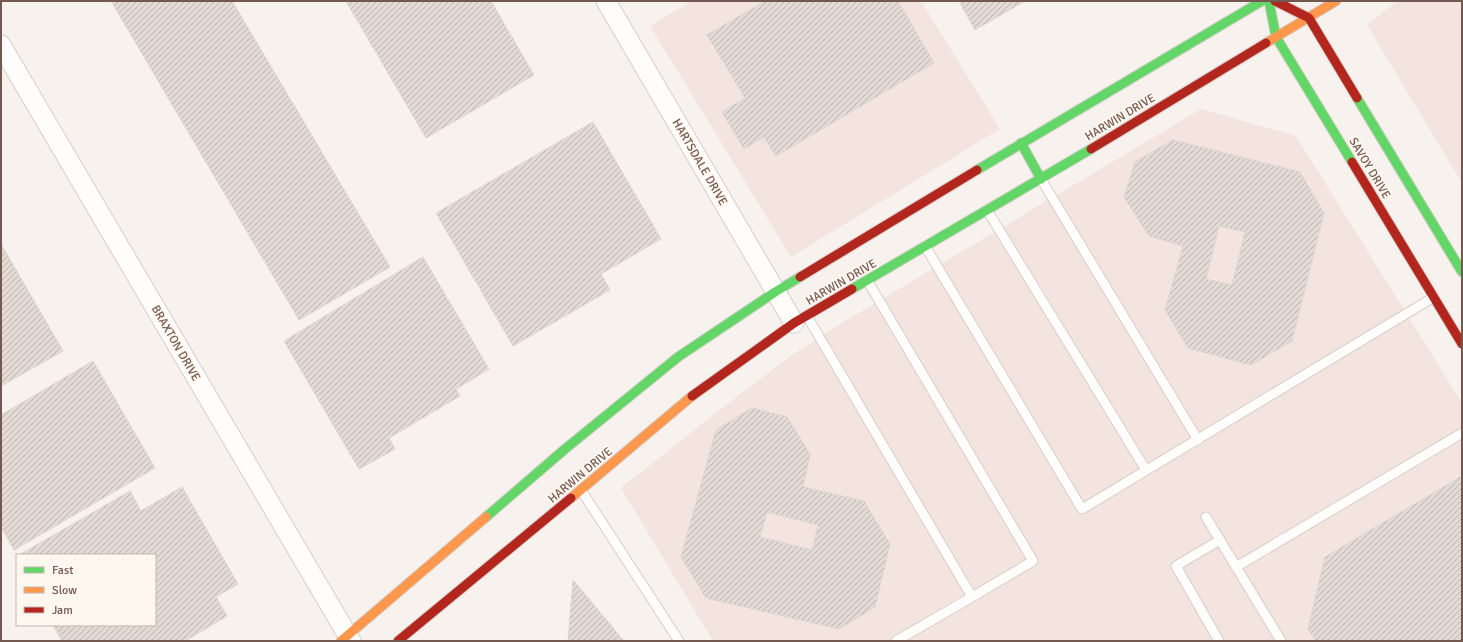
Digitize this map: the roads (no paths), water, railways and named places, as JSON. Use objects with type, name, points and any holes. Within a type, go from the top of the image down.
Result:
[{"type":"main road","name":"HARWIN DRIVE","points":[[346,639],[565,449],[678,357],[775,292],[1021,143],[1262,1]]},
{"type":"main road","name":"SAVOY DRIVE","points":[[1269,1],[1276,36],[1462,344]]},
{"type":"main road","points":[[1275,1],[1309,18]]},
{"type":"main road","name":"HARWIN DRIVE","points":[[398,641],[581,490],[683,403],[800,320],[1041,179],[1336,1]]},
{"type":"main road","name":"SAVOY DRIVE","points":[[1309,18],[1462,272]]},
{"type":"main road","points":[[1021,143],[1041,179]]},
{"type":"street","name":"HARTSDALE DRIVE","points":[[606,1],[775,292],[800,320]]},
{"type":"street","name":"BRAXTON DRIVE","points":[[1,45],[346,639]]},
{"type":"lane","points":[[1041,179],[1198,440]]},
{"type":"lane","points":[[987,210],[1146,470]]},
{"type":"lane","points":[[925,246],[1082,509],[1434,297]]},
{"type":"lane","points":[[867,280],[1033,561],[896,641]]},
{"type":"lane","points":[[800,320],[972,597]]},
{"type":"lane","points":[[1236,567],[1462,433]]},
{"type":"lane","points":[[581,490],[679,641]]},
{"type":"lane","points":[[1206,516],[1281,641]]},
{"type":"lane","points":[[1219,641],[1176,566],[1220,540]]}]
